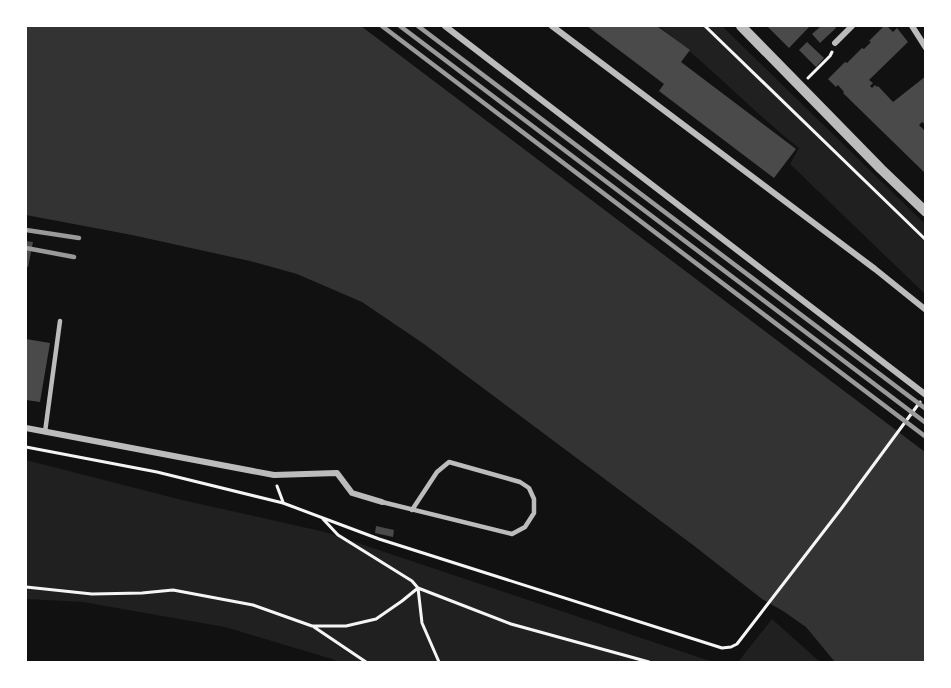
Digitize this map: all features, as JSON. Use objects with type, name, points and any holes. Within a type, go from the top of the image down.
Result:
[{"type":"street","points":[[445,26],[926,395]]},
{"type":"street","points":[[552,26],[866,261],[926,310]]},
{"type":"street","points":[[741,26],[926,212]]},
{"type":"street","points":[[835,43],[852,26]]},
{"type":"street","points":[[912,26],[926,48]]},
{"type":"street","points":[[26,428],[274,475],[337,473],[352,493],[382,502]]},
{"type":"lane","points":[[45,432],[60,321]]},
{"type":"lane","points":[[382,502],[412,510],[512,534],[525,527],[534,513],[534,499],[529,488],[520,482],[450,462],[437,472],[412,510]]},
{"type":"path","points":[[705,26],[926,240]]},
{"type":"path","points":[[813,73],[830,56]]},
{"type":"path","points":[[26,447],[157,472],[283,503],[389,542],[722,648],[737,644],[926,395]]},
{"type":"path","points":[[274,475],[283,503]]},
{"type":"path","points":[[322,518],[338,535],[411,581],[418,588],[511,624],[649,663]]},
{"type":"path","points":[[26,587],[92,594],[172,590],[253,605],[312,626],[366,663]]},
{"type":"path","points":[[312,626],[346,626],[376,619],[418,588]]},
{"type":"path","points":[[418,588],[422,623],[439,663]]},
{"type":"shaded area","points":[[26,26],[361,26],[925,452],[925,662],[835,662],[806,627],[762,599],[424,344],[362,302],[297,274],[250,261],[26,215]]},
{"type":"shaded area","points":[[659,26],[722,26],[925,224],[925,294],[790,164],[799,148]]},
{"type":"shaded area","points":[[26,460],[182,500],[325,532],[713,662],[338,662],[225,627],[83,602],[26,599]]},
{"type":"shaded area","points":[[772,619],[820,662],[738,662]]},
{"type":"building","points":[[587,26],[657,26],[690,50],[681,62],[796,149],[774,178],[659,91],[664,84]]},
{"type":"building","points":[[769,26],[808,26],[809,27],[789,48]]},
{"type":"building","points":[[821,26],[836,28],[820,43],[812,34]]},
{"type":"building","points":[[884,26],[893,32],[897,28],[908,42],[869,80],[873,83],[870,86],[872,88],[875,85],[878,86],[893,102],[926,76],[926,125],[922,122],[919,125],[926,132],[926,174],[843,93],[838,85],[836,87],[828,79],[845,62],[847,63],[862,48],[864,49]]},
{"type":"building","points":[[807,42],[824,58],[816,67],[799,50]]},
{"type":"building","points":[[26,241],[33,242],[28,267],[26,266]]},
{"type":"building","points":[[26,339],[50,343],[40,402],[26,400]]},
{"type":"building","points":[[376,526],[394,530],[393,537],[375,533]]},
{"type":"railway","points":[[382,26],[926,437]]},
{"type":"railway","points":[[400,26],[926,423]]},
{"type":"railway","points":[[418,26],[926,409]]},
{"type":"railway","points":[[26,230],[79,238]]},
{"type":"railway","points":[[26,248],[74,257]]}]
